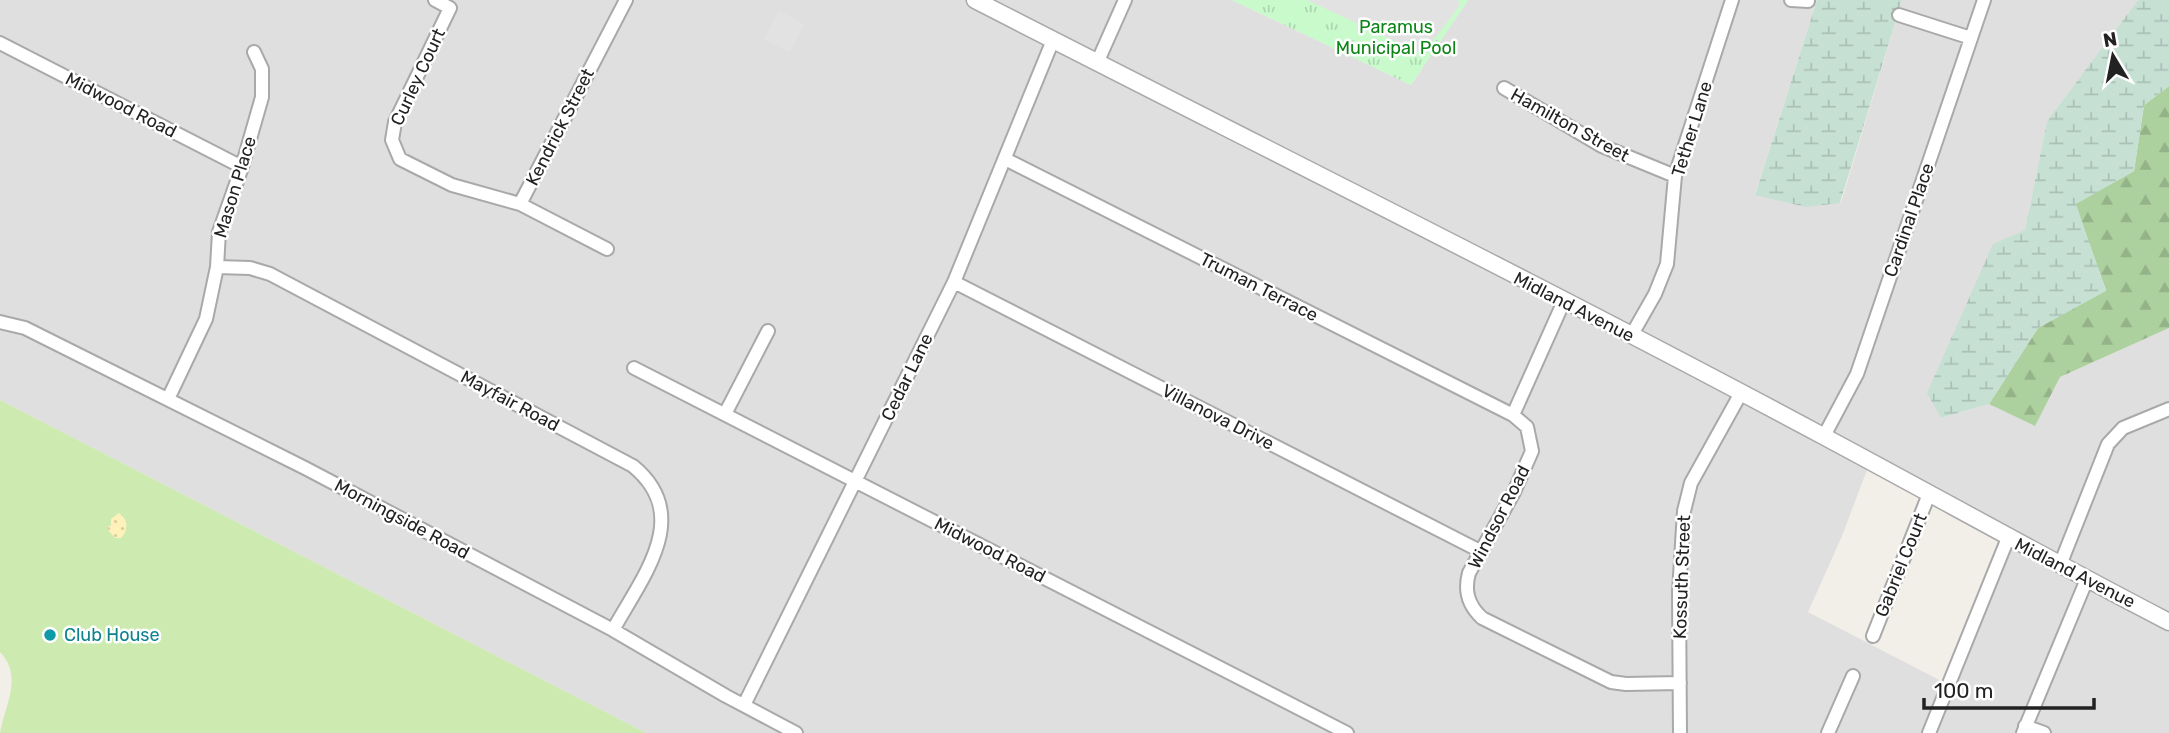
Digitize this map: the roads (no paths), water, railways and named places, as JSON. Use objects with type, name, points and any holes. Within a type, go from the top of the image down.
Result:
[{"type":"street","name":"Curley Court","points":[[435,0],[450,8],[395,122],[392,140],[395,150],[400,159],[452,185],[520,204]]},
{"type":"street","name":"Kendrick Street","points":[[607,249],[520,204],[626,0]]},
{"type":"street","name":"Midland Avenue","points":[[975,0],[1824,436],[2008,538],[2169,622]]},
{"type":"street","points":[[1097,63],[1125,0]]},
{"type":"street","name":"Tether Lane","points":[[1631,336],[1655,293],[1667,264],[1675,176],[1732,0]]},
{"type":"street","points":[[1791,0],[1808,1]]},
{"type":"street","name":"Cardinal Place","points":[[1824,436],[1857,374],[1983,0]]},
{"type":"street","points":[[1899,15],[1971,38]]},
{"type":"street","name":"Cedar Lane","points":[[744,705],[954,282],[1053,40]]},
{"type":"street","name":"Midwood Road","points":[[0,43],[242,167]]},
{"type":"street","name":"Mason Place","points":[[168,400],[206,319],[217,267],[219,233],[262,97],[262,69],[254,52]]},
{"type":"street","name":"Hamilton Street","points":[[1504,88],[1602,146],[1675,176]]},
{"type":"street","name":"Truman Terrace","points":[[1004,159],[1513,415]]},
{"type":"street","name":"Mayfair Road","points":[[217,267],[250,268],[271,274],[633,466],[643,475],[658,497],[662,512],[660,539],[613,630]]},
{"type":"street","name":"Villanova Drive","points":[[954,282],[1482,552]]},
{"type":"street","points":[[1513,415],[1564,301]]},
{"type":"street","name":"Morningside Road","points":[[0,322],[25,328],[305,468],[613,630],[796,733]]},
{"type":"street","points":[[724,414],[768,331]]},
{"type":"street","name":"Midwood Road","points":[[634,368],[1347,733]]},
{"type":"street","name":"Kossuth Street","points":[[1681,733],[1679,592],[1684,510],[1691,483],[1741,394]]},
{"type":"street","points":[[2060,565],[2114,435],[2123,428],[2169,409]]},
{"type":"street","name":"Windsor Road","points":[[1513,415],[1527,427],[1532,451],[1469,573],[1467,583],[1470,602],[1482,618],[1611,681],[1626,684],[1680,683]]},
{"type":"street","name":"Gabriel Court","points":[[1873,636],[1929,494]]},
{"type":"street","points":[[1929,733],[2008,538]]},
{"type":"street","points":[[2043,733],[2024,729],[2087,579]]},
{"type":"street","points":[[1828,733],[1853,676]]},
{"type":"place","name":"Club House","points":[[50,635]]},
{"type":"park label","name":"Paramus Municipal Pool","points":[[1396,37]]}]
